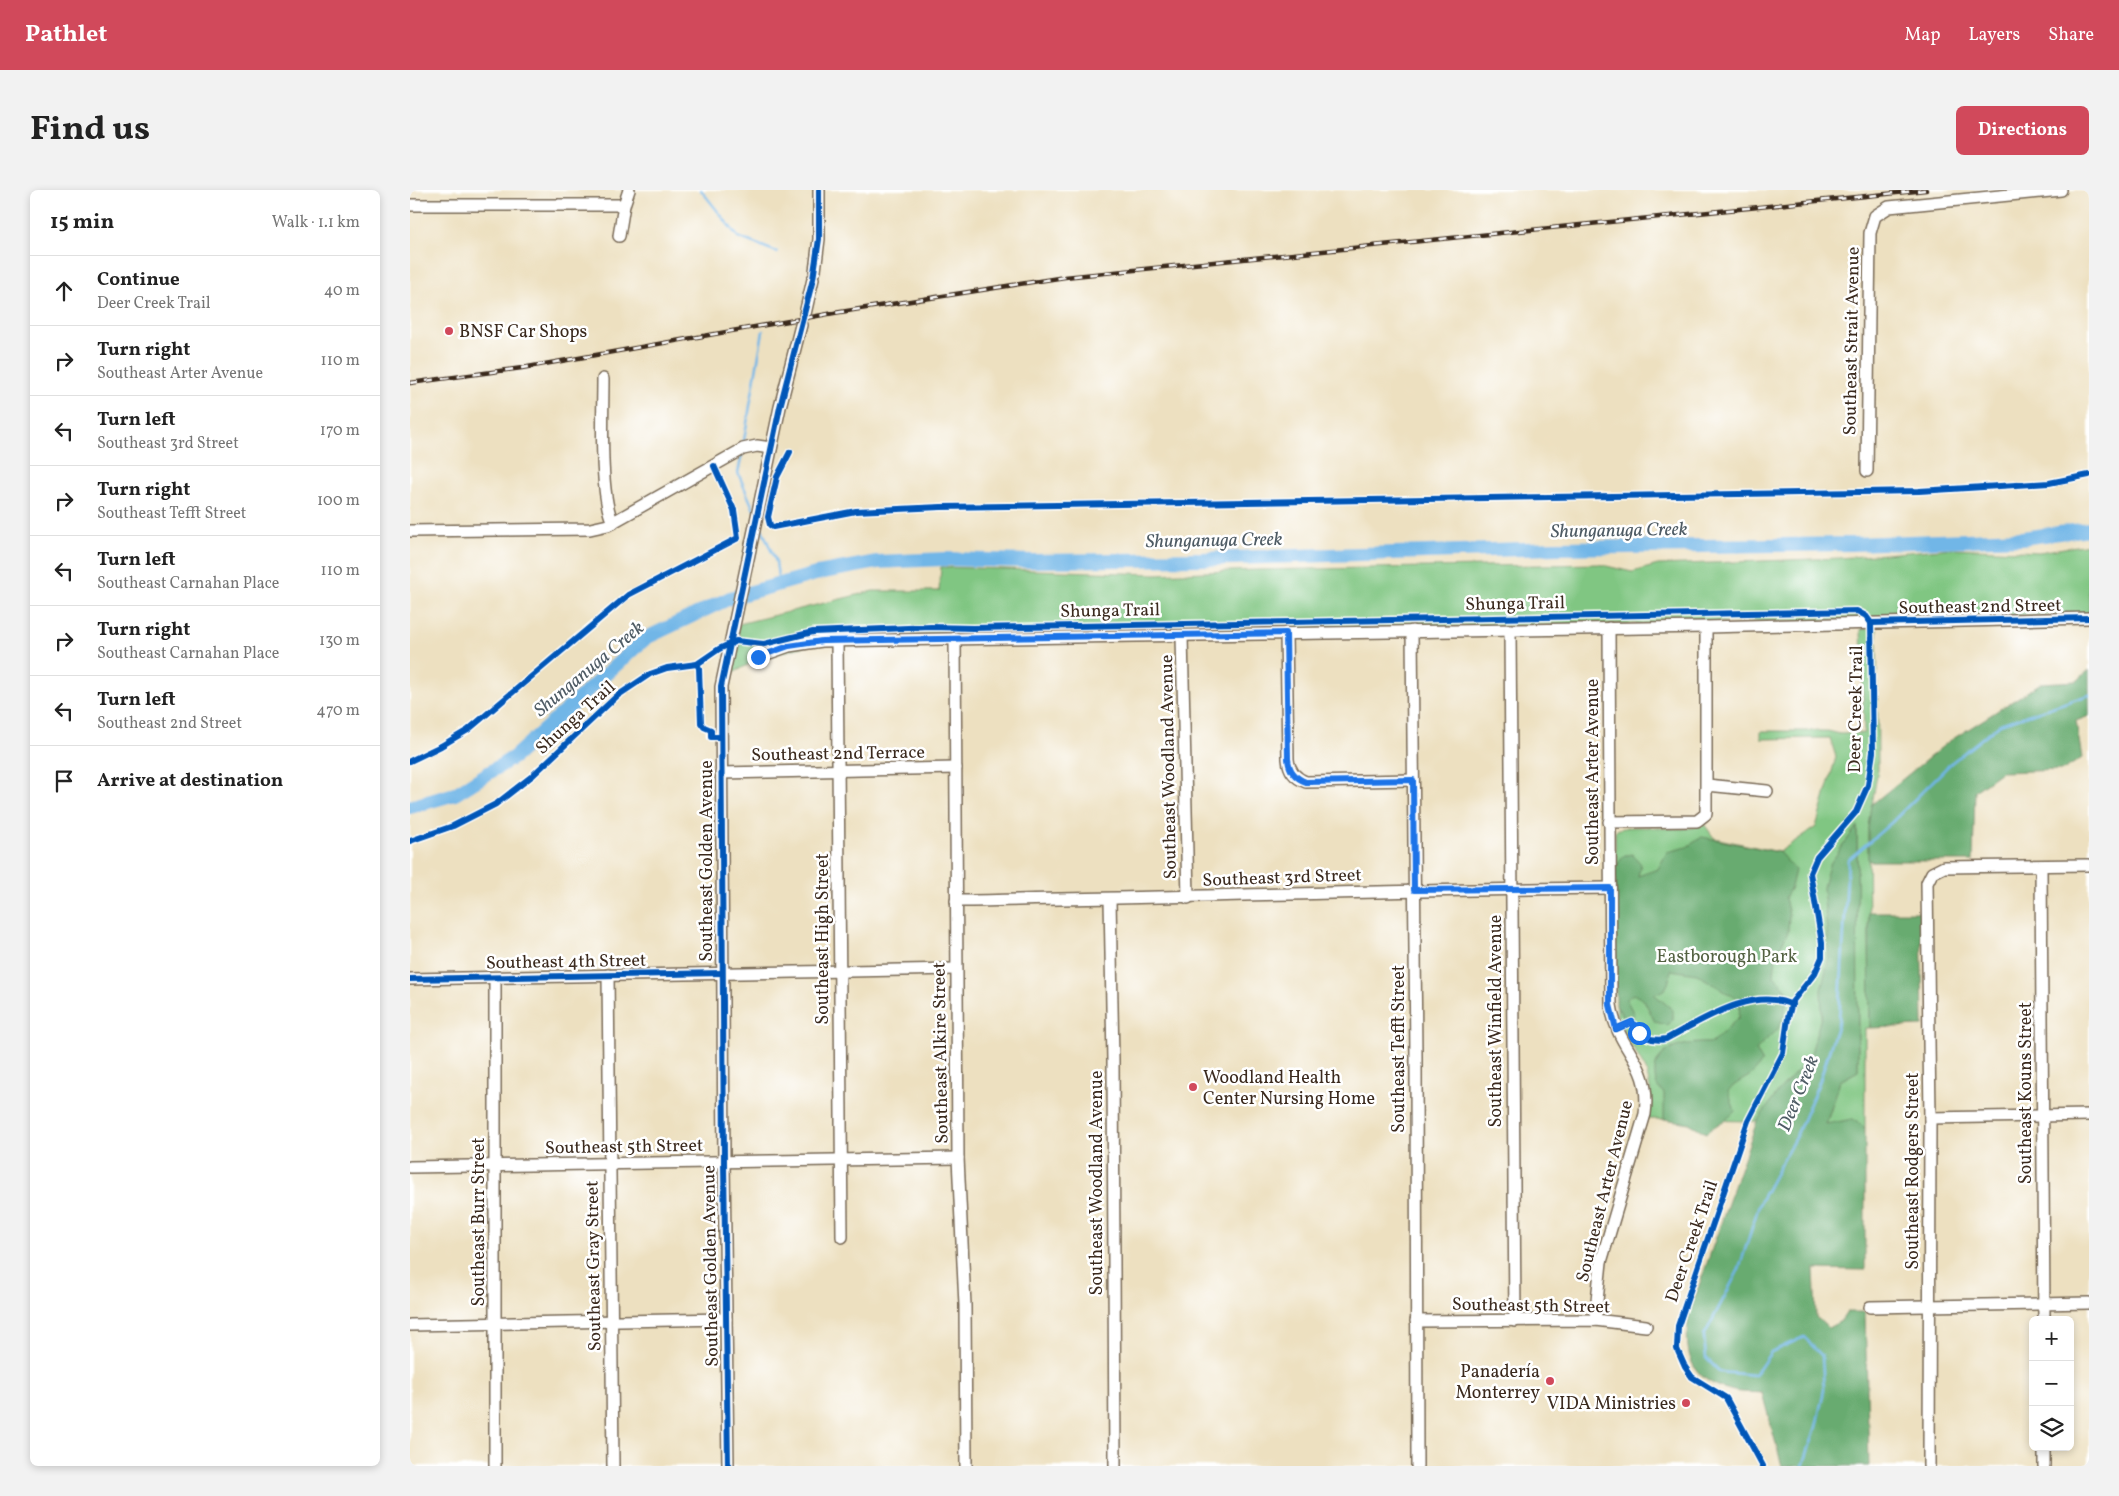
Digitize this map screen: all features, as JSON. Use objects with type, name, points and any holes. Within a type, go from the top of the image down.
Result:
[{"type":"street","points":[[619,236],[624,205],[630,190]]},
{"type":"street","name":"Southeast Golden Avenue","points":[[728,1466],[722,973],[721,688],[771,448],[814,275],[819,239],[819,190]]},
{"type":"street","name":"Southeast Strait Avenue","points":[[1868,471],[1870,233],[1873,219],[1877,213],[1889,207],[2061,190]]},
{"type":"street","points":[[410,204],[624,205]]},
{"type":"street","points":[[603,379],[605,472],[610,516],[614,522]]},
{"type":"street","points":[[410,530],[590,529],[614,522],[743,449],[757,446],[771,448]]},
{"type":"street","name":"Southeast 2nd Street","points":[[758,657],[789,646],[838,641],[1706,627],[2089,618]]},
{"type":"street","points":[[1609,822],[1697,821],[1704,817],[1707,811],[1706,627]]},
{"type":"street","name":"Southeast Arter Avenue","points":[[1595,1320],[1601,1262],[1645,1114],[1646,1102],[1644,1081],[1640,1068],[1621,1041],[1612,1017],[1610,1005],[1609,628]]},
{"type":"street","name":"Southeast Winfield Avenue","points":[[1510,630],[1515,1321]]},
{"type":"street","name":"Southeast Tefft Street","points":[[1412,631],[1417,1466]]},
{"type":"street","points":[[1286,633],[1288,759],[1289,767],[1293,774],[1306,782],[1413,780]]},
{"type":"street","name":"Southeast Woodland Avenue","points":[[1182,636],[1188,898]]},
{"type":"street","name":"Southeast Alkire Street","points":[[955,638],[958,1158],[965,1305],[966,1466]]},
{"type":"street","name":"Southeast High Street","points":[[838,641],[842,1237]]},
{"type":"street","name":"Southeast 2nd Terrace","points":[[721,773],[956,768]]},
{"type":"street","points":[[1707,786],[1766,792]]},
{"type":"street","points":[[2041,866],[2089,865]]},
{"type":"street","name":"Southeast Rodgers Street","points":[[1929,1466],[1930,1118],[1926,886],[1929,876],[1936,869],[1944,867],[2041,866]]},
{"type":"street","name":"Southeast Kouns Street","points":[[2041,866],[2044,1316]]},
{"type":"street","name":"Southeast 3rd Street","points":[[956,901],[1188,898],[1414,890],[1610,888]]},
{"type":"street","name":"Southeast Woodland Avenue","points":[[1110,899],[1116,1466]]},
{"type":"street","name":"Southeast 4th Street","points":[[410,979],[956,969]]},
{"type":"street","name":"Southeast Gray Street","points":[[608,975],[612,1466]]},
{"type":"street","name":"Southeast Burr Street","points":[[495,978],[496,1466]]},
{"type":"street","points":[[1930,1118],[2089,1116]]},
{"type":"street","name":"Southeast 5th Street","points":[[410,1167],[958,1158]]},
{"type":"street","points":[[1870,1307],[2089,1303]]},
{"type":"street","points":[[410,1324],[726,1319]]},
{"type":"street","name":"Southeast 5th Street","points":[[1416,1321],[1595,1320],[1646,1326]]},
{"type":"street","points":[[2044,1451],[2044,1466]]},
{"type":"green space","points":[[2089,544],[2089,614],[1789,621],[841,636],[756,660],[728,676],[739,624],[873,591],[939,591],[941,567],[1155,574],[1256,570],[1598,564],[1632,572],[1658,565],[1840,558],[1953,548],[2039,552]]},
{"type":"green space","name":"Eastborough Park","points":[[1861,629],[1877,629],[1878,769],[1868,828],[1870,1028],[1865,1028],[1865,1128],[1853,1119],[1826,1125],[1840,1081],[1858,1071],[1857,828],[1835,1016],[1796,1122],[1648,1119],[1651,1093],[1646,1070],[1617,1020],[1615,831],[1633,827],[1683,829],[1704,824],[1714,838],[1779,852],[1816,827],[1836,757],[1830,738],[1761,739],[1761,731],[1864,733]]},
{"type":"green space","points":[[2089,670],[2089,716],[2076,721],[2082,758],[2063,770],[2001,772],[1975,791],[1973,861],[1868,861],[1868,828],[1871,805],[1948,742],[2041,683],[2077,681]]},
{"type":"green space","points":[[1857,826],[1858,1071],[1840,1081],[1826,1124],[1853,1119],[1865,1128],[1865,1270],[1814,1269],[1816,1317],[1828,1328],[1841,1321],[1847,1312],[1865,1312],[1869,1466],[1782,1466],[1762,1393],[1730,1390],[1705,1379],[1697,1371],[1692,1362],[1687,1340],[1689,1314],[1757,1121],[1779,1091],[1810,1057],[1822,1013],[1821,990],[1829,957],[1823,887],[1829,865]]},
{"type":"green space","points":[[1702,837],[1779,852],[1795,870],[1791,887],[1785,898],[1789,915],[1788,932],[1776,955],[1774,976],[1787,990],[1784,1016],[1777,1030],[1756,1050],[1762,1061],[1758,1067],[1728,1091],[1735,1111],[1706,1133],[1689,1123],[1664,1119],[1664,1093],[1656,1084],[1656,1066],[1659,1058],[1674,1048],[1683,1045],[1712,1043],[1739,1017],[1740,1001],[1697,974],[1671,970],[1668,983],[1663,991],[1654,994],[1673,1010],[1673,1019],[1668,1025],[1655,1022],[1644,1000],[1633,994],[1626,999],[1634,1014],[1631,1019],[1625,1018],[1616,1006],[1615,868],[1623,856],[1632,854],[1641,864],[1638,876],[1658,869],[1667,852],[1687,847]]},
{"type":"green space","points":[[1869,912],[1921,912],[1923,1026],[1870,1028]]},
{"type":"waterway","points":[[701,190],[738,237],[777,252]]},
{"type":"waterway","points":[[743,446],[763,331]]},
{"type":"waterway","points":[[742,454],[738,473],[754,510]]},
{"type":"waterway","points":[[760,524],[776,562],[779,584]]},
{"type":"waterway","name":"Shunganuga Creek","points":[[410,807],[455,794],[514,757],[646,638],[730,598],[823,572],[877,562],[945,559],[1033,561],[1201,559],[1556,548],[1853,544],[2022,538],[2089,529]]},
{"type":"waterway","name":"Deer Creek","points":[[1803,1466],[1816,1427],[1824,1390],[1822,1356],[1804,1337],[1771,1352],[1755,1375],[1720,1372],[1706,1358],[1704,1336],[1739,1269],[1760,1202],[1797,1134],[1820,1080],[1839,1020],[1848,860],[1892,822],[1951,763],[2000,724],[2089,695]]},
{"type":"railway","points":[[410,383],[522,368],[834,313],[1065,277],[1926,190]]},
{"type":"cycle path","points":[[728,1466],[721,687],[780,407],[813,279],[819,239],[819,190]]},
{"type":"cycle path","points":[[790,452],[777,477],[768,517],[770,525],[773,527],[856,511],[941,507],[1919,491],[2049,483],[2089,475]]},
{"type":"cycle path","points":[[410,761],[468,730],[628,595],[738,538],[734,510],[714,466]]},
{"type":"cycle path","name":"Shunga Trail","points":[[410,841],[453,826],[496,804],[532,776],[617,696],[650,674],[667,668],[697,664],[719,649],[736,641],[764,644],[813,632],[931,627],[973,628],[1857,611],[1866,616],[1871,623]]},
{"type":"cycle path","points":[[1871,623],[2089,618]]},
{"type":"cycle path","name":"Deer Creek Trail","points":[[1763,1466],[1726,1398],[1692,1377],[1685,1367],[1677,1349],[1678,1326],[1748,1121],[1783,1053],[1792,1002],[1815,973],[1822,957],[1822,943],[1810,873],[1817,857],[1856,812],[1868,785],[1873,752],[1871,623]]},
{"type":"cycle path","points":[[697,664],[699,668],[701,723],[704,727],[711,730],[711,737],[720,737]]},
{"type":"cycle path","points":[[410,979],[722,973]]},
{"type":"cycle path","points":[[1616,1029],[1632,1022],[1641,1034],[1650,1039],[1660,1040],[1666,1039],[1711,1015],[1744,1003],[1760,1000],[1777,1000],[1792,1005]]},
{"type":"place","name":"BNSF Car Shops","points":[[449,331]]},
{"type":"place","name":"Woodland Health Center Nursing Home","points":[[1193,1087]]},
{"type":"place","name":"Panadería Monterrey","points":[[1550,1381]]},
{"type":"place","name":"VIDA Ministries","points":[[1686,1403]]},
{"type":"route","points":[[758,657],[789,646],[822,641],[1286,633],[1288,764],[1293,774],[1306,782],[1413,780],[1414,890],[1610,888],[1610,1005],[1612,1017],[1616,1029],[1632,1022],[1639,1033]]}]
